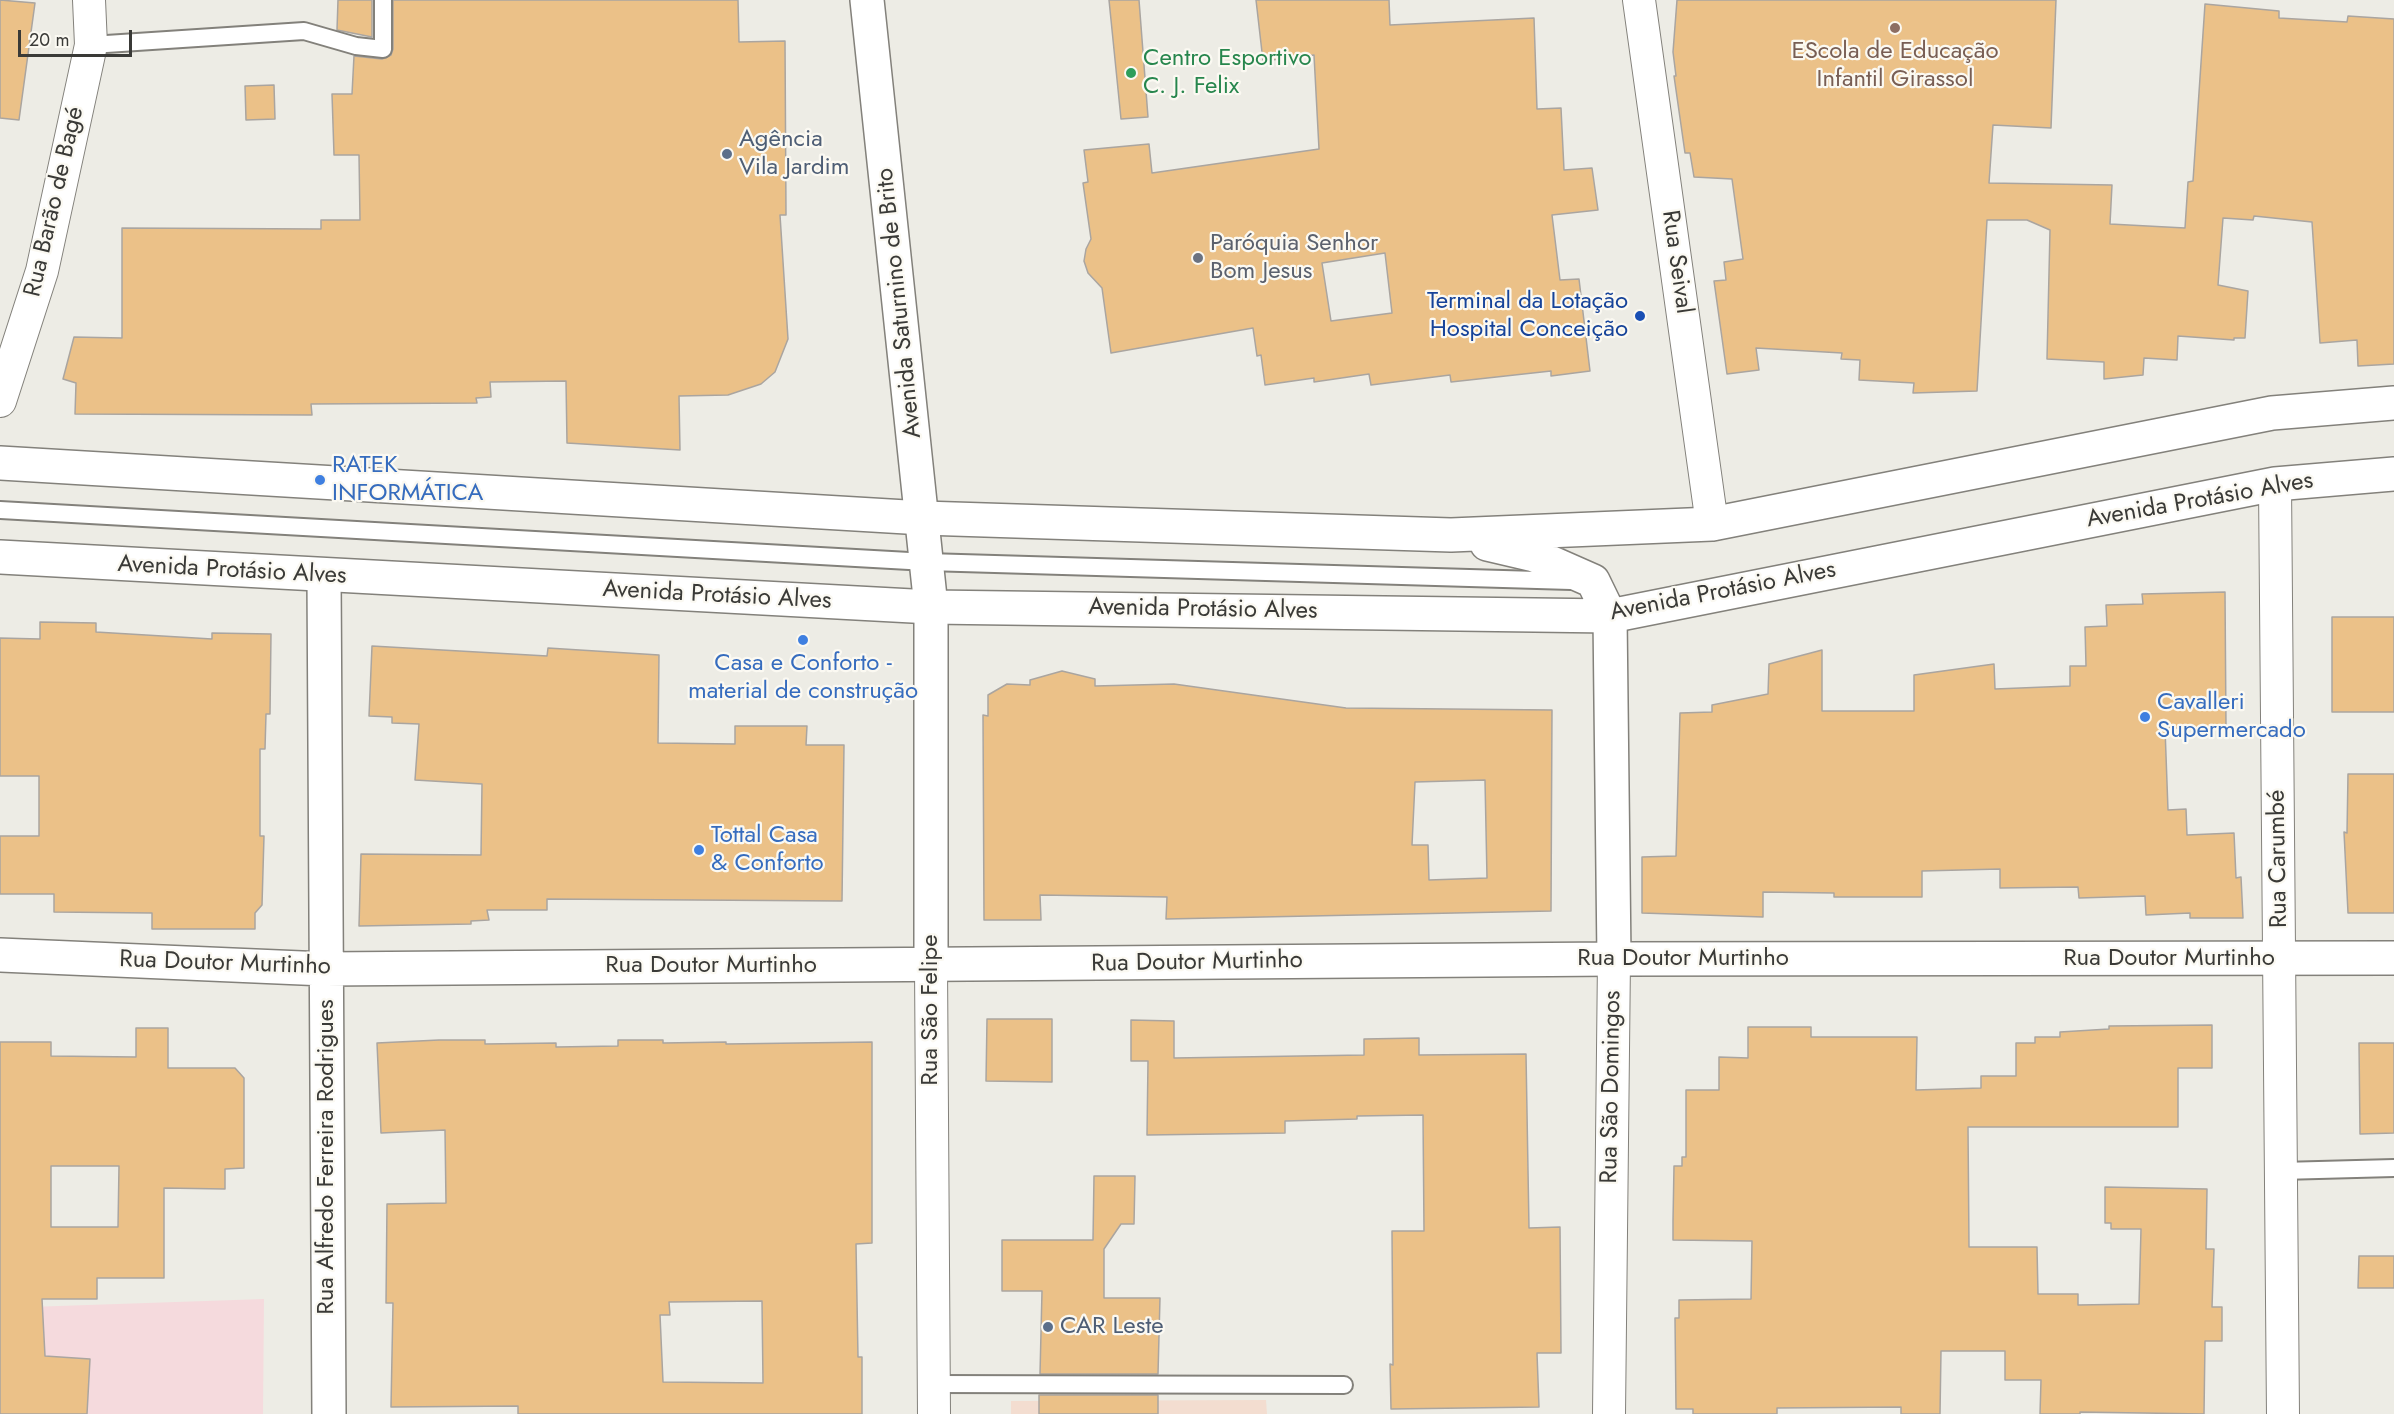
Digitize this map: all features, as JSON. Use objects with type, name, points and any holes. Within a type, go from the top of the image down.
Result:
[{"type":"main road","name":"Avenida Saturnino de Brito","points":[[867,0],[931,607]]},
{"type":"main road","points":[[0,463],[923,518],[1451,535],[1712,524],[2272,413],[2394,403]]},
{"type":"main road","name":"Avenida Protásio Alves","points":[[0,557],[931,607],[1610,616],[2275,484],[2394,474]]},
{"type":"main road","points":[[1451,535],[1534,555],[1593,581],[1610,616]]},
{"type":"main road","name":"Rua Alfredo Ferreira Rodrigues","points":[[324,576],[329,1414]]},
{"type":"main road","name":"Rua São Felipe","points":[[931,607],[931,965]]},
{"type":"main road","name":"Rua São Domingos","points":[[1610,616],[1614,959]]},
{"type":"main road","name":"Rua Doutor Murtinho","points":[[0,955],[325,969],[1614,959],[2394,958]]},
{"type":"street","name":"Rua Barão de Bagé","points":[[0,401],[42,271],[91,45],[89,0]]},
{"type":"street","name":"Rua Seival","points":[[1639,0],[1712,524]]},
{"type":"street","name":"Rua Carumbé","points":[[2275,484],[2283,1414]]},
{"type":"street","name":"Rua São Domingos","points":[[1609,1414],[1614,959]]},
{"type":"street","name":"Rua São Felipe","points":[[931,965],[933,1399]]},
{"type":"lane","points":[[91,45],[304,31],[356,46],[383,49],[383,0]]},
{"type":"lane","points":[[0,510],[927,562],[1593,581]]},
{"type":"lane","points":[[2281,1171],[2394,1168]]},
{"type":"lane","points":[[933,1399],[1344,1384]]},
{"type":"shaded area","points":[[264,1299],[263,1414],[0,1414],[0,1308]]},
{"type":"shaded area","points":[[1266,1400],[1267,1414],[1011,1414],[1011,1401]]},
{"type":"building","points":[[0,0],[35,3],[19,120],[0,118]]},
{"type":"building","points":[[338,0],[372,0],[372,37],[337,30]]},
{"type":"building","points":[[393,0],[738,0],[739,42],[785,41],[786,215],[780,215],[788,339],[775,372],[761,384],[728,395],[679,396],[680,450],[567,443],[566,381],[490,382],[491,397],[476,398],[477,403],[311,404],[312,415],[75,414],[76,383],[63,379],[74,337],[122,338],[122,228],[321,229],[321,220],[360,220],[359,155],[334,155],[332,94],[352,94],[354,56],[382,59],[391,55]]},
{"type":"building","name":"Centro Esportivo C. J. Felix","points":[[1109,0],[1139,0],[1148,117],[1121,119]]},
{"type":"building","points":[[1256,0],[1389,0],[1390,25],[1534,18],[1537,109],[1561,108],[1564,170],[1592,168],[1598,210],[1552,215],[1560,280],[1579,279],[1590,371],[1551,376],[1551,371],[1451,382],[1450,375],[1371,385],[1369,374],[1314,382],[1314,378],[1265,385],[1261,355],[1257,356],[1253,328],[1111,353],[1102,288],[1088,273],[1084,261],[1091,239],[1083,183],[1088,182],[1084,150],[1149,144],[1152,173],[1319,149],[1314,55],[1263,61]],"holes":[[[1385,253],[1392,313],[1331,321],[1322,263]]]},
{"type":"building","points":[[1677,0],[2056,0],[2051,128],[1993,125],[1989,183],[2112,185],[2110,224],[2185,228],[2188,182],[2193,181],[2205,4],[2279,11],[2279,18],[2347,22],[2348,16],[2394,19],[2394,364],[2358,366],[2357,340],[2320,343],[2312,222],[2254,216],[2253,220],[2223,218],[2218,285],[2248,291],[2245,338],[2234,338],[2234,340],[2178,336],[2177,360],[2144,358],[2143,375],[2104,379],[2104,362],[2047,359],[2050,230],[2027,220],[1987,220],[1977,391],[1913,393],[1914,383],[1859,380],[1860,360],[1841,359],[1842,353],[1756,348],[1759,370],[1727,374],[1714,281],[1726,280],[1724,262],[1743,259],[1732,179],[1694,177],[1690,153],[1685,153],[1674,76],[1676,76],[1673,52]]},
{"type":"building","points":[[274,85],[275,119],[246,120],[245,86]]},
{"type":"building","points":[[2225,592],[2226,728],[2165,728],[2168,810],[2186,809],[2187,835],[2234,833],[2236,878],[2241,877],[2243,918],[2190,918],[2190,913],[2146,915],[2145,896],[2079,898],[2078,887],[2000,888],[2000,869],[1922,871],[1922,897],[1834,897],[1834,893],[1763,892],[1763,917],[1642,913],[1642,857],[1676,856],[1680,713],[1712,712],[1712,705],[1768,694],[1769,664],[1822,650],[1822,711],[1914,711],[1914,675],[1994,664],[1995,689],[2070,686],[2070,666],[2086,666],[2085,627],[2107,626],[2106,605],[2143,604],[2142,594]]},
{"type":"building","points":[[2332,617],[2394,617],[2394,712],[2332,712]]},
{"type":"building","points":[[40,622],[96,623],[96,632],[212,639],[212,633],[271,634],[270,714],[266,714],[265,749],[260,749],[260,836],[264,836],[262,905],[255,913],[255,929],[152,929],[152,913],[54,912],[54,894],[0,894],[0,836],[39,836],[39,776],[0,776],[0,638],[40,639]]},
{"type":"building","points":[[372,646],[547,656],[548,648],[659,655],[658,743],[735,744],[735,726],[807,726],[806,745],[844,745],[842,901],[547,899],[547,910],[487,910],[489,920],[471,921],[471,924],[359,926],[361,854],[481,855],[482,784],[415,780],[419,724],[392,723],[392,717],[369,716]]},
{"type":"building","points":[[1062,671],[1095,679],[1095,686],[1174,684],[1346,708],[1552,710],[1551,911],[1166,919],[1167,897],[1040,895],[1041,920],[984,920],[983,715],[988,716],[988,695],[1007,684],[1030,685],[1030,680]],"holes":[[[1485,780],[1487,878],[1429,880],[1428,845],[1412,845],[1415,782]]]},
{"type":"building","points":[[2348,774],[2394,774],[2394,913],[2348,913],[2344,832],[2347,833]]},
{"type":"building","points":[[987,1019],[1052,1019],[1052,1082],[986,1081]]},
{"type":"building","points":[[1131,1020],[1174,1021],[1174,1058],[1364,1055],[1364,1039],[1419,1038],[1419,1055],[1526,1054],[1529,1228],[1560,1227],[1561,1353],[1537,1353],[1539,1407],[1391,1409],[1392,1231],[1424,1231],[1423,1115],[1357,1116],[1357,1119],[1285,1121],[1285,1133],[1147,1135],[1148,1061],[1131,1061]]},
{"type":"building","points":[[2212,1025],[2212,1068],[2178,1068],[2178,1127],[1968,1127],[1969,1247],[2037,1247],[2038,1294],[2078,1294],[2078,1305],[2139,1304],[2141,1229],[2111,1229],[2111,1223],[2105,1223],[2105,1187],[2207,1189],[2206,1249],[2214,1249],[2212,1307],[2222,1307],[2222,1341],[2205,1341],[2204,1414],[2080,1412],[2080,1414],[2040,1414],[2041,1380],[2005,1380],[2005,1351],[1941,1351],[1940,1414],[1901,1414],[1901,1407],[1777,1408],[1777,1414],[1693,1414],[1693,1409],[1676,1409],[1675,1318],[1679,1318],[1679,1300],[1751,1299],[1752,1241],[1673,1240],[1674,1166],[1682,1166],[1682,1157],[1686,1157],[1686,1090],[1719,1090],[1719,1057],[1748,1058],[1748,1027],[1811,1027],[1811,1037],[1917,1037],[1916,1090],[1981,1088],[1981,1076],[2016,1076],[2016,1043],[2035,1043],[2035,1037],[2060,1037],[2060,1032],[2109,1029],[2109,1026]]},
{"type":"building","points":[[136,1028],[168,1028],[168,1068],[235,1068],[244,1078],[244,1168],[225,1169],[225,1189],[164,1188],[164,1278],[97,1278],[97,1299],[42,1299],[45,1356],[90,1359],[87,1414],[0,1414],[0,1042],[51,1042],[51,1056],[136,1057]],"holes":[[[51,1166],[119,1166],[118,1227],[51,1227]]]},
{"type":"building","points":[[485,1040],[485,1044],[556,1043],[556,1047],[618,1046],[618,1040],[663,1040],[663,1043],[726,1042],[726,1044],[872,1042],[872,1243],[856,1244],[858,1357],[862,1357],[862,1414],[518,1414],[518,1406],[391,1407],[393,1303],[386,1303],[387,1204],[446,1203],[445,1130],[381,1133],[377,1043]],"holes":[[[762,1301],[763,1383],[663,1382],[660,1315],[670,1315],[669,1302]]]},
{"type":"building","points":[[2359,1043],[2394,1043],[2394,1133],[2360,1134]]},
{"type":"building","points":[[1094,1176],[1135,1176],[1134,1224],[1121,1224],[1104,1249],[1104,1298],[1160,1298],[1158,1374],[1040,1374],[1042,1291],[1002,1291],[1002,1240],[1093,1240]]},
{"type":"building","points":[[2359,1256],[2394,1256],[2394,1288],[2358,1288]]},
{"type":"building","points":[[1039,1395],[1158,1395],[1158,1414],[1039,1414]]},
{"type":"place","name":"EScola de Educação Infantil Girassol","points":[[1895,28]]},
{"type":"place","name":"Centro Esportivo C. J. Felix","points":[[1131,73]]},
{"type":"place","name":"Agência Vila Jardim","points":[[727,154]]},
{"type":"place","name":"Paróquia Senhor Bom Jesus","points":[[1198,258]]},
{"type":"place","name":"Terminal da Lotação Hospital Conceição","points":[[1640,316]]},
{"type":"place","name":"RATEK INFORMÁTICA","points":[[320,480]]},
{"type":"place","name":"Casa e Conforto - material de construção","points":[[803,640]]},
{"type":"place","name":"Cavalleri Supermercado","points":[[2145,717]]},
{"type":"place","name":"Tottal Casa & Conforto","points":[[699,850]]},
{"type":"place","name":"CAR Leste","points":[[1048,1327]]}]
